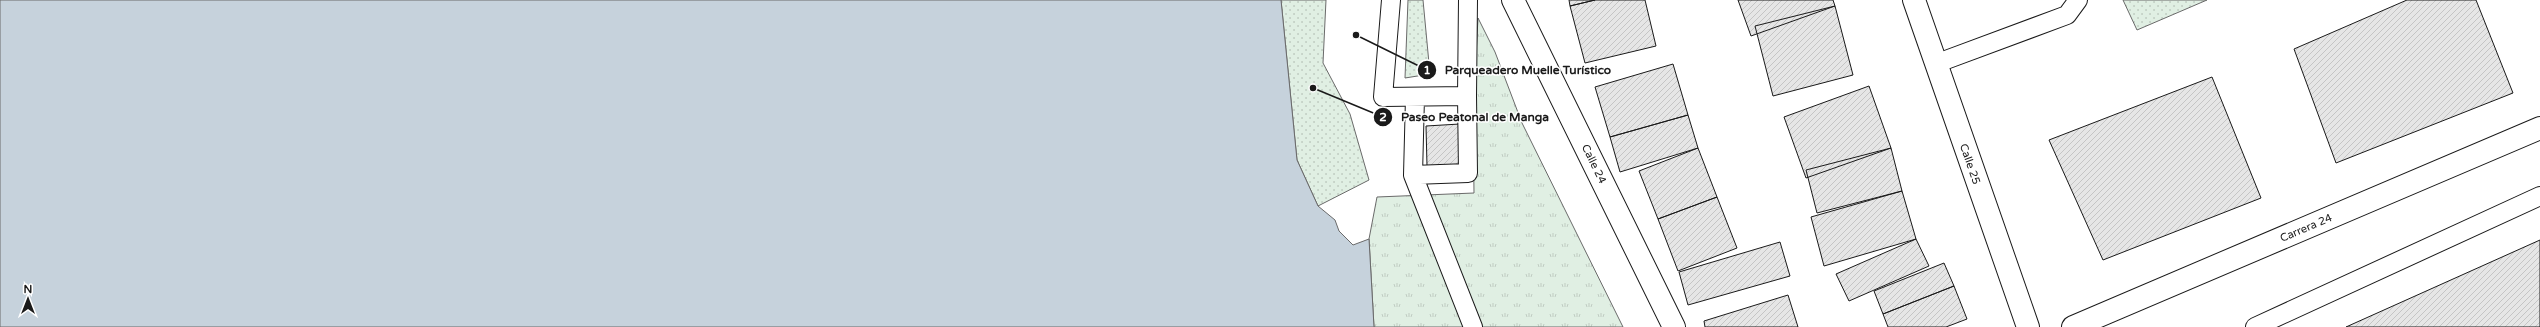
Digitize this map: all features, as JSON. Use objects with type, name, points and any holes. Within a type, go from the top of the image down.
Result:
[{"type":"main road","name":"Calle 24","points":[[1514,0],[1674,327]]},
{"type":"main road","name":"Calle 25","points":[[1914,0],[1935,64],[2028,327]]},
{"type":"main road","name":"Carrera 24","points":[[2073,327],[2540,128]]},
{"type":"lane","points":[[1391,0],[1383,97],[1467,96]]},
{"type":"lane","points":[[1413,175],[1468,173],[1468,0]]},
{"type":"lane","points":[[1935,64],[2067,15],[2078,0]]},
{"type":"lane","points":[[1415,97],[1413,175],[1473,327]]},
{"type":"lane","points":[[2255,327],[2540,196]]},
{"type":"green space","points":[[1281,0],[1326,0],[1323,63],[1350,114],[1369,180],[1318,206],[1297,160]]},
{"type":"green space","points":[[1408,0],[1423,0],[1430,74],[1405,78]]},
{"type":"green space","points":[[2123,0],[2207,0],[2137,30]]},
{"type":"green space","points":[[1478,18],[1495,52],[1522,123],[1623,327],[1374,327],[1369,239],[1377,197],[1474,193],[1473,112]]},
{"type":"shaded area","points":[[0,0],[1281,0],[1297,160],[1318,206],[1335,220],[1339,231],[1353,245],[1369,239],[1374,327],[0,327]]},
{"type":"building","points":[[1569,0],[1595,0],[1570,6]]},
{"type":"building","points":[[1595,0],[1645,0],[1656,46],[1585,63],[1570,6]]},
{"type":"building","points":[[1738,0],[1833,0],[1835,6],[1751,36]]},
{"type":"building","points":[[2407,0],[2476,0],[2513,93],[2336,163],[2294,49]]},
{"type":"building","points":[[1835,6],[1853,75],[1773,96],[1755,26]]},
{"type":"building","points":[[1673,64],[1688,115],[1610,137],[1595,87]]},
{"type":"building","points":[[2212,77],[2261,198],[2103,260],[2049,140]]},
{"type":"building","points":[[1869,86],[1891,148],[1806,178],[1784,117]]},
{"type":"building","points":[[1688,115],[1698,148],[1620,172],[1610,137]]},
{"type":"building","points":[[1460,124],[1462,164],[1427,166],[1426,126]]},
{"type":"building","points":[[1698,148],[1717,197],[1658,219],[1639,171]]},
{"type":"building","points":[[1891,148],[1902,191],[1817,213],[1806,170]]},
{"type":"building","points":[[1902,191],[1916,239],[1824,266],[1811,217]]},
{"type":"building","points":[[1717,197],[1737,248],[1678,271],[1658,219]]},
{"type":"building","points":[[1916,239],[1929,266],[1849,301],[1836,274]]},
{"type":"building","points":[[2540,240],[2540,327],[2346,327]]},
{"type":"building","points":[[1780,242],[1790,276],[1688,305],[1679,272]]},
{"type":"building","points":[[1944,263],[1954,286],[1883,314],[1874,291]]},
{"type":"building","points":[[1954,286],[1967,319],[1946,327],[1888,327],[1883,314]]},
{"type":"building","points":[[1788,295],[1798,327],[1705,327],[1704,321]]},
{"type":"place","name":"Parqueadero Muelle Turístico","points":[[1356,35]]},
{"type":"place","name":"Paseo Peatonal de Manga","points":[[1313,88]]}]
